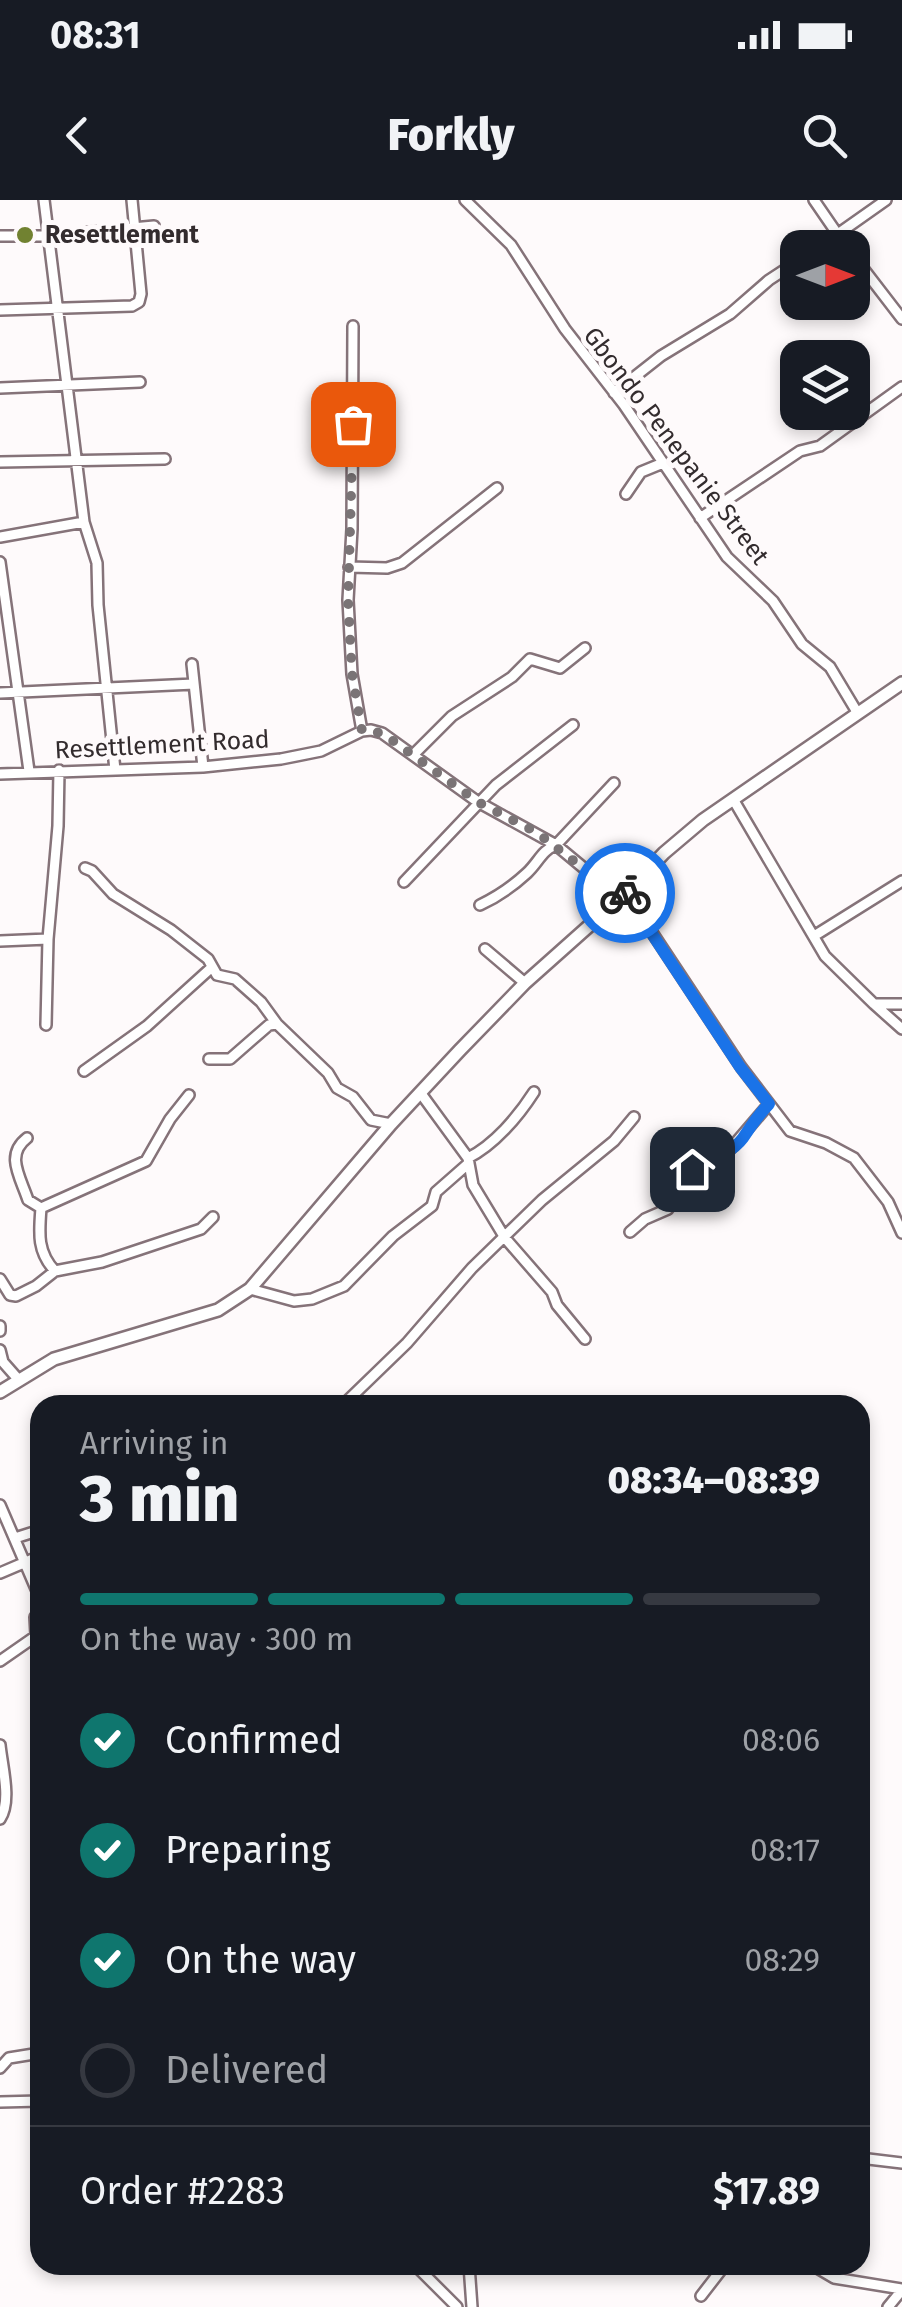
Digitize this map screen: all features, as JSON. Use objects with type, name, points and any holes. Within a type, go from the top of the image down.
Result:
[{"type":"main road","points":[[0,1392],[54,1359],[218,1310],[250,1289],[391,1124],[525,983],[626,893],[664,853],[902,682]]},
{"type":"street","points":[[44,200],[84,522],[97,563],[115,770]]},
{"type":"street","points":[[0,310],[132,306],[139,302],[132,200]]},
{"type":"street","name":"Gbondo Penepanie Street","points":[[465,200],[510,245],[565,330],[614,393],[727,557],[773,601],[802,644],[830,667],[858,712]]},
{"type":"street","points":[[814,200],[835,230]]},
{"type":"street","points":[[844,230],[886,200]]},
{"type":"street","points":[[0,236],[48,236],[154,226]]},
{"type":"street","points":[[614,393],[661,356],[730,314],[780,273]]},
{"type":"street","points":[[870,277],[902,319]]},
{"type":"street","points":[[353,326],[349,639],[362,731],[382,733],[478,802],[556,845],[604,884],[626,893],[740,1067],[790,1131],[854,1158],[888,1202],[902,1233]]},
{"type":"street","points":[[0,388],[140,382]]},
{"type":"street","points":[[700,518],[800,451],[820,446],[902,387]]},
{"type":"street","points":[[0,462],[165,459]]},
{"type":"street","points":[[626,494],[641,472],[663,463]]},
{"type":"street","points":[[349,566],[387,568],[402,563],[498,488]]},
{"type":"street","points":[[0,538],[84,522]]},
{"type":"street","points":[[0,562],[28,771]]},
{"type":"street","points":[[414,754],[452,716],[512,677],[530,659],[560,668],[585,648]]},
{"type":"street","points":[[192,664],[202,767]]},
{"type":"street","points":[[0,693],[194,684]]},
{"type":"street","points":[[404,882],[478,802],[573,725]]},
{"type":"street","name":"Resettlement Road","points":[[0,774],[202,767],[280,759],[321,751],[362,731]]},
{"type":"street","points":[[46,1025],[59,770]]},
{"type":"street","points":[[480,905],[528,872],[547,848],[556,845],[614,783]]},
{"type":"street","points":[[733,800],[825,956],[902,1029]]},
{"type":"street","points":[[86,868],[112,894],[172,930],[208,958],[217,975],[235,979],[312,1055],[336,1088],[354,1097],[371,1120],[391,1124]]},
{"type":"street","points":[[814,936],[902,880]]},
{"type":"street","points":[[604,884],[612,904]]},
{"type":"street","points":[[0,941],[48,938]]},
{"type":"street","points":[[485,949],[525,983]]},
{"type":"street","points":[[84,1071],[147,1026],[211,968]]},
{"type":"street","points":[[874,1004],[902,1004]]},
{"type":"street","points":[[209,1059],[230,1058],[269,1024],[277,1024]]},
{"type":"street","points":[[250,1289],[294,1301],[344,1286],[393,1236],[432,1206],[436,1192],[491,1142],[534,1092]]},
{"type":"street","points":[[41,1208],[146,1161],[188,1095]]},
{"type":"street","points":[[422,1095],[468,1161],[474,1185],[505,1238],[552,1292],[557,1305],[584,1338]]},
{"type":"street","points":[[630,1232],[645,1218],[668,1209],[692,1169],[727,1152],[769,1104]]},
{"type":"street","points":[[353,1395],[407,1343],[472,1268],[542,1200],[614,1141],[634,1117]]},
{"type":"street","points":[[27,1138],[17,1146],[14,1156],[28,1200],[41,1208]]},
{"type":"street","points":[[41,1208],[39,1237],[44,1260],[55,1271]]},
{"type":"street","points":[[0,1279],[6,1298],[16,1296],[55,1271],[102,1262],[202,1229],[213,1218]]},
{"type":"street","points":[[0,1350],[2,1362],[18,1379]]},
{"type":"street","points":[[0,1505],[30,1573]]},
{"type":"street","points":[[15,1538],[30,1533]]},
{"type":"street","points":[[0,1573],[30,1561]]},
{"type":"street","points":[[0,1661],[30,1640]]},
{"type":"street","points":[[0,1741],[5,1802],[0,1820]]},
{"type":"street","points":[[0,2068],[9,2058],[30,2055]]},
{"type":"street","points":[[0,2102],[30,2101]]},
{"type":"street","points":[[870,2159],[902,2163]]},
{"type":"street","points":[[425,2275],[457,2307]]},
{"type":"street","points":[[470,2275],[472,2307]]},
{"type":"street","points":[[701,2296],[717,2275]]},
{"type":"street","points":[[829,2275],[902,2290],[888,2307]]},
{"type":"way so far","points":[[353,424],[349,639],[362,731],[382,733],[478,802],[536,832],[604,884],[625,893]]},
{"type":"place","name":"Resettlement","points":[[25,235]]},
{"type":"route","points":[[625,893],[740,1067],[769,1104],[727,1152],[692,1169]]}]
